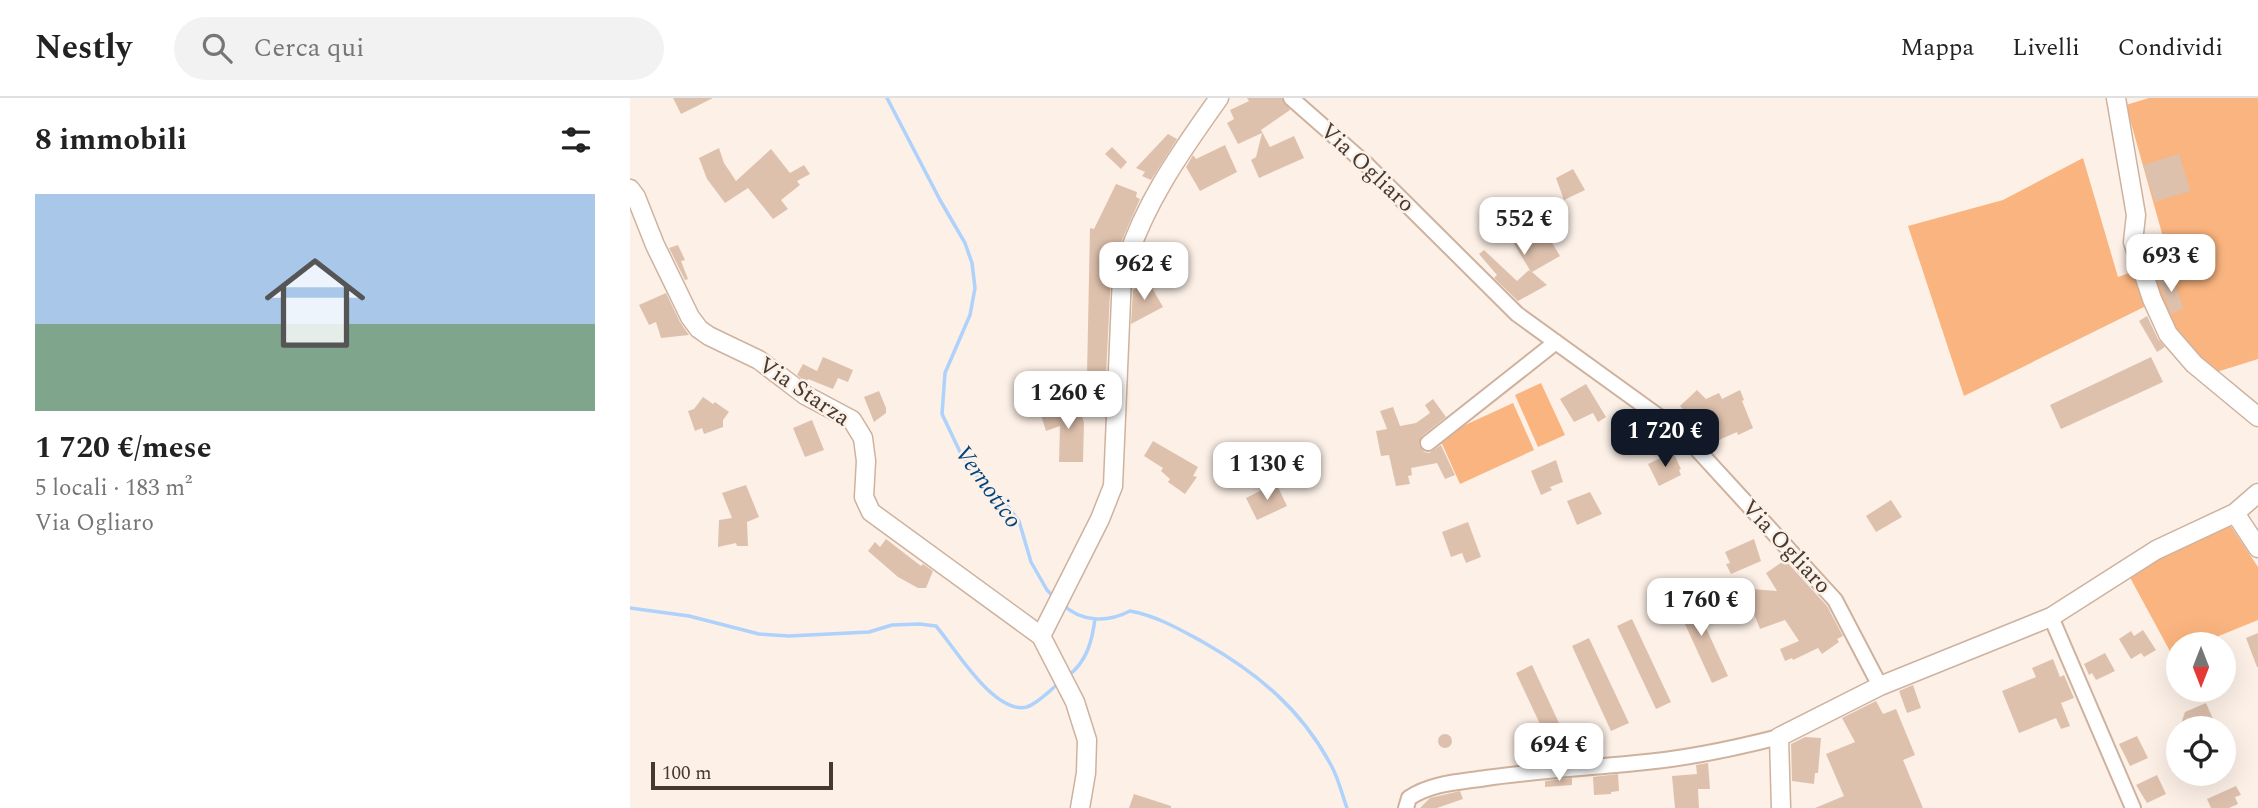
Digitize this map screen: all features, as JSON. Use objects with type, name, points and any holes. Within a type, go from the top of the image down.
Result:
[{"type":"street","points":[[1080,808],[1086,773],[1087,740],[1075,702],[1041,636],[1100,519],[1113,486],[1122,276],[1130,246],[1140,222],[1175,162],[1219,98]]},
{"type":"street","name":"Via Ogliaro","points":[[1291,98],[1366,164],[1517,314],[1683,434],[1835,600],[1880,686]]},
{"type":"street","points":[[2116,98],[2136,215],[2133,242],[2152,299],[2168,334],[2194,364],[2258,417]]},
{"type":"street","name":"Via Starza","points":[[630,189],[690,317],[699,329],[759,360],[805,395],[852,420],[863,438],[866,461],[864,496],[871,512],[1041,636]]},
{"type":"street","points":[[1428,443],[1556,342]]},
{"type":"street","points":[[2247,503],[2258,528]]},
{"type":"street","points":[[2247,503],[2258,548]]},
{"type":"street","points":[[1406,808],[1409,798],[1418,792],[1444,784],[1542,770],[1638,763],[1779,744],[1880,686],[2051,617],[2157,550],[2247,503]]},
{"type":"street","points":[[2051,617],[2133,808]]},
{"type":"street","points":[[1779,744],[1781,808]]},
{"type":"shaded area","points":[[2149,98],[2258,98],[2258,359],[2207,375],[2177,345],[2146,270],[2170,262],[2126,105]]},
{"type":"shaded area","points":[[2083,158],[2118,277],[2132,272],[2146,306],[1964,396],[1908,226],[2003,200]]},
{"type":"shaded area","points":[[1541,383],[1565,435],[1538,447],[1515,395]]},
{"type":"shaded area","points":[[1513,403],[1534,450],[1460,484],[1439,437]]},
{"type":"shaded area","points":[[2228,522],[2258,567],[2258,620],[2228,632],[2166,632],[2166,644],[2127,572]]},
{"type":"building","points":[[673,98],[713,98],[681,114]]},
{"type":"building","points":[[1247,98],[1282,98],[1290,110],[1261,130],[1270,147],[1294,136],[1304,158],[1259,178],[1251,160],[1256,157],[1262,133],[1238,144],[1227,123],[1234,119],[1230,110],[1249,101]]},
{"type":"building","points":[[1168,134],[1177,139],[1151,180],[1142,176],[1145,172],[1136,168]]},
{"type":"building","points":[[1225,145],[1237,172],[1200,191],[1186,167],[1193,155],[1196,159]]},
{"type":"building","points":[[1112,147],[1127,162],[1121,169],[1105,154]]},
{"type":"building","points":[[719,148],[724,163],[736,181],[771,149],[790,173],[804,165],[810,174],[797,181],[800,185],[781,200],[788,209],[773,219],[748,188],[725,203],[707,179],[699,158]]},
{"type":"building","points":[[2179,154],[2190,191],[2155,202],[2143,165]]},
{"type":"building","points":[[1573,169],[1585,190],[1564,200],[1556,178]]},
{"type":"building","points":[[1116,184],[1137,192],[1136,197],[1140,199],[1111,273],[1106,376],[1087,376],[1090,228],[1094,229]]},
{"type":"building","points":[[1516,217],[1519,222],[1523,220],[1531,228],[1540,223],[1560,256],[1532,272],[1547,285],[1518,301],[1494,278],[1497,275],[1479,254],[1484,250],[1517,281],[1529,270],[1531,272],[1507,232],[1500,235],[1496,227]]},
{"type":"building","points":[[678,245],[685,260],[681,261],[688,279],[685,280],[669,248]]},
{"type":"building","points":[[2173,274],[2183,309],[2171,314],[2158,280]]},
{"type":"building","points":[[1148,281],[1163,307],[1131,324],[1133,290]]},
{"type":"building","points":[[666,293],[689,335],[661,338],[656,322],[649,325],[639,305]]},
{"type":"building","points":[[2147,316],[2165,347],[2157,352],[2139,321]]},
{"type":"building","points":[[823,357],[853,370],[848,382],[838,378],[833,389],[808,379],[806,382],[797,375],[803,364],[817,371]]},
{"type":"building","points":[[2151,357],[2163,382],[2061,429],[2050,405]]},
{"type":"building","points":[[1586,384],[1606,417],[1598,422],[1593,413],[1574,422],[1560,399]]},
{"type":"building","points":[[1697,390],[1706,399],[1719,393],[1722,399],[1740,390],[1753,428],[1721,439],[1710,449],[1700,438],[1706,435],[1701,424],[1690,428],[1680,420],[1687,413],[1680,406]]},
{"type":"building","points":[[879,391],[886,413],[874,422],[864,397]]},
{"type":"building","points":[[703,397],[729,412],[723,420],[723,427],[704,434],[702,428],[695,431],[688,411],[694,409]]},
{"type":"building","points":[[1433,399],[1446,417],[1422,436],[1419,445],[1424,452],[1429,453],[1441,445],[1455,475],[1445,479],[1437,463],[1411,468],[1412,475],[1408,476],[1410,484],[1396,486],[1389,455],[1381,456],[1376,431],[1387,429],[1380,411],[1393,407],[1400,426],[1416,423],[1430,413],[1425,405]]},
{"type":"building","points":[[1069,401],[1071,406],[1078,404],[1084,423],[1083,462],[1059,462],[1060,426],[1046,431],[1041,415],[1060,408],[1058,405]]},
{"type":"building","points":[[812,420],[824,450],[805,457],[793,428]]},
{"type":"building","points":[[1632,430],[1639,448],[1625,454],[1618,436]]},
{"type":"building","points":[[1153,441],[1198,467],[1193,476],[1197,477],[1185,494],[1168,482],[1170,479],[1161,471],[1163,468],[1144,456]]},
{"type":"building","points":[[1673,452],[1681,475],[1659,486],[1648,464]]},
{"type":"building","points":[[1556,460],[1563,482],[1550,487],[1552,490],[1541,495],[1531,471]]},
{"type":"building","points":[[1276,483],[1287,506],[1257,520],[1246,498]]},
{"type":"building","points":[[746,485],[759,517],[747,522],[748,546],[737,546],[736,543],[718,547],[719,520],[732,518],[722,493]]},
{"type":"building","points":[[1590,492],[1602,514],[1577,525],[1567,501]]},
{"type":"building","points":[[1891,500],[1902,517],[1876,532],[1866,516]]},
{"type":"building","points":[[1468,522],[1481,557],[1466,563],[1462,553],[1451,557],[1442,532]]},
{"type":"building","points":[[886,539],[921,566],[923,564],[933,571],[926,588],[918,588],[898,577],[868,551],[875,542],[880,547]]},
{"type":"building","points":[[1754,539],[1761,561],[1731,574],[1726,564],[1730,563],[1725,552]]},
{"type":"building","points":[[1785,560],[1827,606],[1843,636],[1822,654],[1818,648],[1785,661],[1780,649],[1799,641],[1785,620],[1760,629],[1745,591],[1777,591],[1766,573]]},
{"type":"building","points":[[1690,593],[1728,676],[1712,683],[1674,600]]},
{"type":"building","points":[[1632,619],[1671,702],[1656,709],[1617,626]]},
{"type":"building","points":[[2143,630],[2156,650],[2144,657],[2141,653],[2131,659],[2119,639],[2131,631],[2134,636]]},
{"type":"building","points":[[2258,633],[2258,667],[2257,667],[2246,638]]},
{"type":"building","points":[[1589,638],[1629,723],[1611,731],[1572,646]]},
{"type":"building","points":[[2105,653],[2115,671],[2096,680],[2092,673],[2089,675],[2084,664]]},
{"type":"building","points":[[2053,659],[2060,677],[2064,675],[2074,698],[2061,703],[2070,726],[2061,729],[2056,718],[2019,733],[2002,691],[2036,677],[2032,668]]},
{"type":"building","points":[[1532,665],[1571,749],[1555,756],[1516,673]]},
{"type":"building","points":[[1913,685],[1921,708],[1907,713],[1899,691]]},
{"type":"building","points":[[1876,701],[1883,714],[1896,709],[1915,755],[1903,760],[1923,808],[1815,808],[1844,796],[1826,754],[1855,742],[1842,718]]},
{"type":"building","points":[[2206,703],[2212,716],[2184,716],[2185,712]]},
{"type":"building","points":[[1442,734],[1448,734],[1452,741],[1448,748],[1442,748],[1438,744],[1438,738]]},
{"type":"building","points":[[2137,736],[2148,758],[2130,766],[2119,744]]},
{"type":"building","points":[[1805,737],[1821,738],[1818,773],[1815,773],[1814,784],[1792,781],[1791,744]]},
{"type":"building","points":[[1708,763],[1710,789],[1698,789],[1699,808],[1675,808],[1672,776],[1697,774],[1696,765]]},
{"type":"building","points":[[1618,774],[1619,791],[1594,795],[1593,777]]},
{"type":"building","points":[[2157,775],[2166,794],[2147,803],[2136,785]]},
{"type":"building","points":[[1572,778],[1572,785],[1545,787],[1545,781]]},
{"type":"building","points":[[2236,786],[2241,795],[2235,797],[2238,804],[2229,808],[2211,808],[2207,799]]},
{"type":"building","points":[[1460,791],[1463,799],[1437,808],[1420,808],[1430,798]]},
{"type":"building","points":[[1134,794],[1171,806],[1171,808],[1129,808]]},
{"type":"waterway","name":"Vernotico","points":[[887,98],[965,243],[972,263],[975,288],[970,315],[945,373],[942,414],[961,454],[984,486],[1005,503],[1019,521],[1031,562],[1054,597]]},
{"type":"waterway","points":[[1062,604],[1077,614],[1094,619],[1112,618],[1130,611],[1149,616],[1203,642],[1243,667],[1277,695],[1307,728],[1332,767],[1347,808]]},
{"type":"waterway","points":[[630,608],[689,616],[759,634],[789,636],[869,632],[892,625],[936,626],[976,678],[1002,701],[1014,707],[1027,707],[1058,684]]},
{"type":"waterway","points":[[1069,675],[1088,650],[1095,619]]}]
